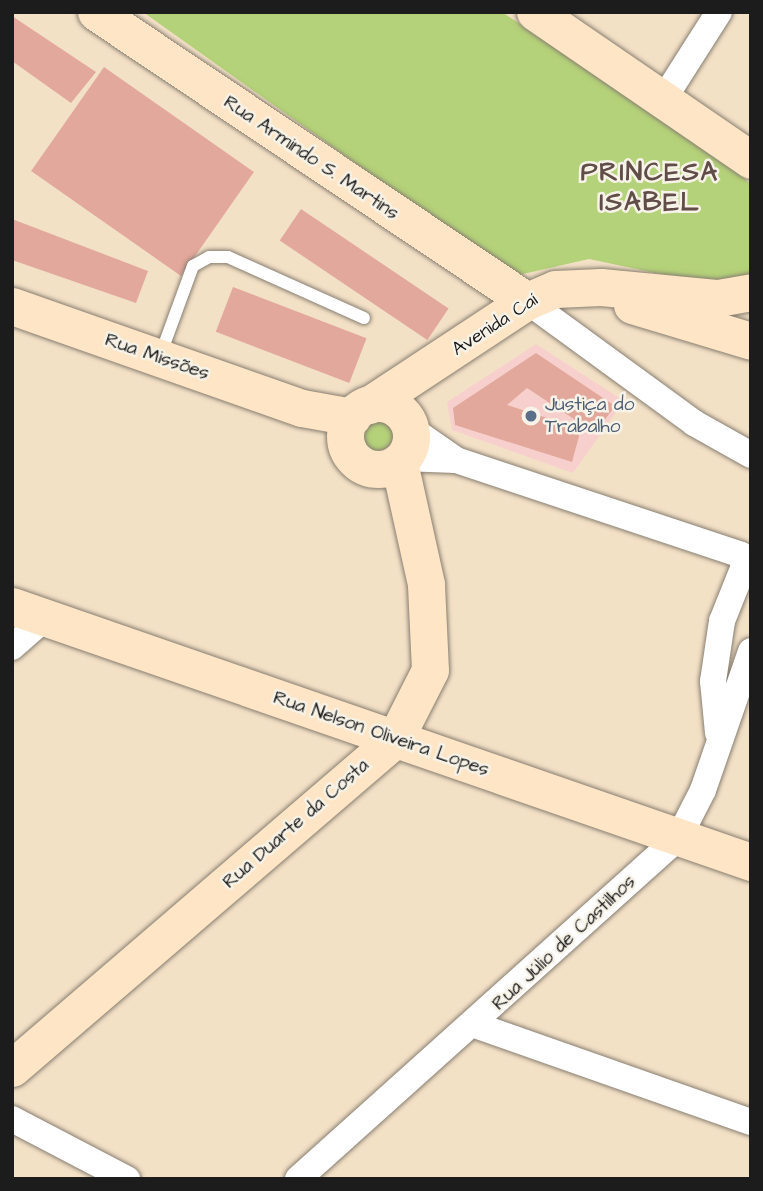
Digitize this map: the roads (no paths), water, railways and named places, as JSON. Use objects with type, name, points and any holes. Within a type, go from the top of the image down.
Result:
[{"type":"street","points":[[535,12],[751,160]]},
{"type":"street","points":[[663,100],[719,12]]},
{"type":"street","name":"Rua Armindo S. Martins","points":[[117,18],[527,301]]},
{"type":"street","name":"Avenida Caí","points":[[601,287],[657,316],[751,341]]},
{"type":"street","name":"Avenida Caí","points":[[355,419],[527,301],[555,289],[601,287],[700,297],[751,292]]},
{"type":"street","points":[[527,301],[694,423],[751,455]]},
{"type":"street","name":"Rua Missões","points":[[12,306],[302,408],[355,419],[393,407],[400,449]]},
{"type":"street","name":"Avenida Caí","points":[[400,449],[432,366]]},
{"type":"street","points":[[355,419],[351,456],[400,449],[456,460],[741,555],[744,566],[722,621],[713,681],[719,740]]},
{"type":"street","name":"Rua Duarte da Costa","points":[[12,1068],[395,739],[430,670],[426,584],[407,506],[400,449]]},
{"type":"street","points":[[12,647],[29,612]]},
{"type":"street","name":"Rua Nelson Oliveira Lopes","points":[[29,612],[679,837],[744,855]]},
{"type":"street","name":"Rua Júlio de Castilhos","points":[[298,1179],[475,1025],[679,837],[703,790],[751,651]]},
{"type":"street","points":[[475,1025],[751,1122]]},
{"type":"street","points":[[12,1119],[127,1179]]},
{"type":"lane","points":[[159,358],[193,267],[209,257],[228,257],[364,318]]},
{"type":"place","name":"Justiça do Trabalho","points":[[531,416]]},
{"type":"district","name":"PRINCESA ISABEL","points":[[650,188]]}]
